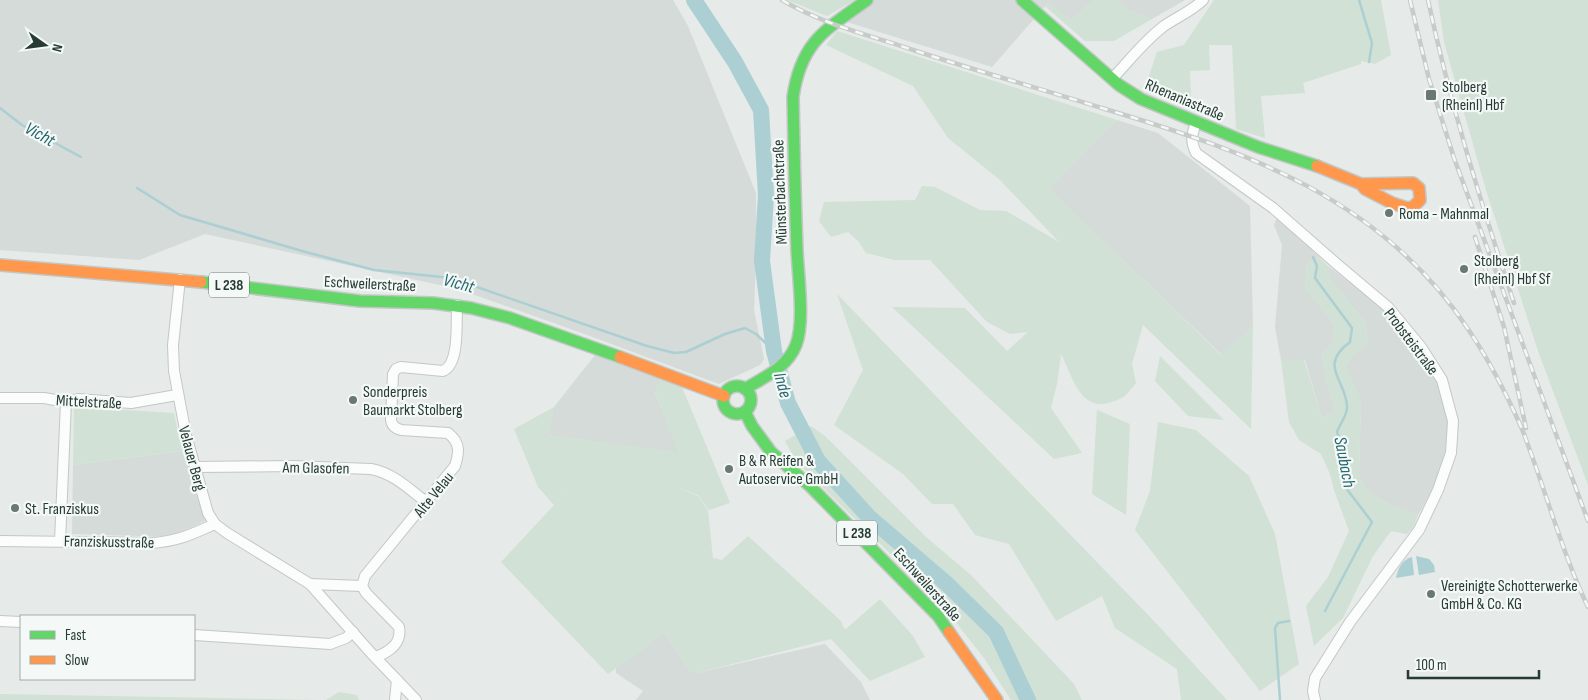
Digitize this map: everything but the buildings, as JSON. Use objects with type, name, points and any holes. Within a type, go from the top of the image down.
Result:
[{"type":"main road","name":"Münsterbachstraße","points":[[745,389],[786,362],[796,345],[800,325],[794,191],[794,81],[798,67],[815,40],[832,24],[867,0]]},
{"type":"main road","name":"Rhenaniastraße","points":[[1022,0],[1129,92],[1258,147],[1320,167],[1361,184]]},
{"type":"main road","points":[[1413,183],[1419,188],[1420,199],[1412,208],[1402,208],[1365,189],[1361,184],[1413,183]]},
{"type":"main road","name":"Eschweilerstraße","points":[[0,265],[180,279],[345,300],[433,303],[487,311],[668,374],[724,396]]},
{"type":"main road","points":[[737,386],[745,389],[751,401],[748,408],[744,412],[735,414],[728,410],[724,402],[724,396],[728,390],[737,386]]},
{"type":"main road","name":"Eschweilerstraße","points":[[744,412],[771,452],[810,486],[938,616],[997,700]]},
{"type":"street","points":[[1112,79],[1148,39],[1165,25],[1203,0]]},
{"type":"street","name":"Probsteistraße","points":[[1196,122],[1192,136],[1192,144],[1196,153],[1273,208],[1388,307],[1421,347],[1442,380],[1453,420],[1451,453],[1438,490],[1419,530],[1350,622],[1319,672],[1313,692],[1315,700]]},
{"type":"street","name":"Velauer Berg","points":[[180,279],[173,345],[177,395],[205,504],[215,524]]},
{"type":"street","name":"Alte Velau","points":[[362,586],[364,576],[455,466],[458,457],[457,442],[448,433],[401,430],[392,424],[391,420],[394,374],[396,369],[401,367],[442,371],[450,366],[454,351],[457,306]]},
{"type":"street","name":"Mittelstraße","points":[[0,398],[44,398],[66,402],[78,399],[131,403],[177,395]]},
{"type":"street","points":[[60,541],[66,402]]},
{"type":"street","name":"Am Glasofen","points":[[196,467],[292,466],[381,470],[426,502]]},
{"type":"street","points":[[215,524],[310,584],[416,700]]},
{"type":"street","name":"Franziskusstraße","points":[[0,541],[154,543],[186,537],[215,524]]},
{"type":"street","points":[[310,584],[362,586],[399,627],[400,632],[399,639],[391,650],[376,657]]},
{"type":"street","points":[[0,621],[20,622]]},
{"type":"street","points":[[195,635],[330,644],[346,638],[353,632]]},
{"type":"street","points":[[395,700],[397,680]]},
{"type":"shaded area","points":[[0,0],[673,0],[688,26],[756,193],[754,310],[764,359],[760,365],[719,384],[458,289],[205,234],[139,260],[0,250]]},
{"type":"shaded area","points":[[873,0],[1094,0],[1071,20],[1048,3],[992,67],[847,22]]},
{"type":"shaded area","points":[[1119,0],[1185,0],[1152,19],[1127,10]]},
{"type":"shaded area","points":[[1117,120],[1158,133],[1250,206],[1253,325],[1222,355],[1049,189]]},
{"type":"shaded area","points":[[1277,217],[1319,257],[1307,262],[1305,288],[1335,326],[1332,343],[1322,354],[1328,386],[1336,410],[1322,418],[1305,360],[1281,360],[1275,327],[1282,245],[1274,225]]},
{"type":"shaded area","points":[[1328,266],[1384,309],[1417,351],[1437,381],[1448,419],[1445,452],[1434,488],[1418,515],[1369,493],[1359,475],[1361,401],[1345,365],[1367,343],[1366,324],[1329,276]]},
{"type":"shaded area","points":[[595,355],[661,379],[655,392],[679,453],[548,435],[554,407]]},
{"type":"shaded area","points":[[185,451],[197,497],[207,520],[170,537],[72,534],[73,465]]},
{"type":"shaded area","points":[[664,633],[690,671],[697,673],[825,644],[861,682],[870,700],[636,700],[643,691],[616,673],[616,668]]},
{"type":"green space","points":[[787,0],[855,0],[827,16]]},
{"type":"green space","points":[[1094,0],[1119,0],[1127,10],[1152,19],[1114,41],[1085,41],[1045,6],[1049,3],[1071,20]]},
{"type":"green space","points":[[1214,0],[1381,0],[1391,55],[1375,64],[1361,61],[1361,64],[1303,83],[1305,93],[1261,96],[1265,138],[1236,129],[1232,45],[1209,45],[1210,70],[1190,71],[1191,100],[1177,99],[1166,95],[1148,79],[1157,52],[1184,45]]},
{"type":"green space","points":[[1438,0],[1588,0],[1588,485],[1538,351],[1486,190],[1444,42]]},
{"type":"green space","points":[[837,31],[1117,120],[1050,189],[1221,355],[1253,325],[1251,429],[1143,325],[1132,364],[1136,383],[1124,396],[1114,401],[1098,404],[1083,396],[1077,388],[1061,354],[1057,384],[1051,408],[1082,453],[1054,459],[892,307],[965,308],[1007,351],[1028,332],[1010,334],[987,322],[930,260],[894,260],[866,253],[858,241],[848,232],[831,237],[819,221],[824,202],[915,200],[922,186],[935,187],[980,210],[1006,211],[1059,242],[1000,180],[948,138],[913,86],[826,45]]},
{"type":"green space","points":[[1319,257],[1328,266],[1329,276],[1366,324],[1367,343],[1346,365],[1361,401],[1359,475],[1369,493],[1418,515],[1414,526],[1407,534],[1391,531],[1373,556],[1343,618],[1314,646],[1306,606],[1328,577],[1349,531],[1330,474],[1321,454],[1299,440],[1289,422],[1281,360],[1304,360],[1322,418],[1336,410],[1328,386],[1322,354],[1332,343],[1335,326],[1305,288],[1307,262]]},
{"type":"green space","points":[[837,294],[1153,620],[1227,700],[1181,700],[1177,669],[1115,628],[1102,596],[1056,621],[1009,544],[975,535],[953,504],[932,504],[903,474],[834,425],[863,370]]},
{"type":"green space","points":[[1160,356],[1224,420],[1188,416],[1155,381]]},
{"type":"green space","points":[[661,379],[682,387],[730,503],[709,510],[698,495],[674,486],[698,496],[708,510],[713,558],[722,560],[748,536],[841,621],[846,629],[880,599],[913,636],[925,657],[870,681],[831,639],[697,673],[690,671],[664,633],[608,674],[501,562],[584,473],[554,505],[538,487],[514,429],[554,407],[548,435],[678,452],[655,391]]},
{"type":"green space","points":[[74,407],[174,413],[179,438],[185,451],[73,465]]},
{"type":"green space","points":[[1097,410],[1130,424],[1126,515],[1092,494]]},
{"type":"green space","points":[[1158,422],[1196,430],[1249,476],[1275,534],[1299,664],[1260,691],[1135,530],[1150,491]]},
{"type":"green space","points":[[811,426],[825,436],[926,537],[971,575],[1074,684],[1082,700],[1011,700],[984,658],[950,615],[797,462],[785,441]]},
{"type":"green space","points":[[339,692],[357,695],[359,700],[326,700]]},
{"type":"green space","points":[[0,694],[317,700],[0,700]]},
{"type":"water","points":[[1416,556],[1429,559],[1434,565],[1435,572],[1419,575]]},
{"type":"water","points":[[1412,557],[1414,575],[1396,578],[1401,565]]},
{"type":"waterway","name":"Inde","points":[[694,0],[735,62],[761,110],[766,195],[762,261],[774,351],[788,403],[818,461],[869,517],[946,583],[996,632],[1028,700]]},
{"type":"waterway","name":"Saubach","points":[[1359,0],[1372,43],[1369,62]]},
{"type":"waterway","name":"Vicht","points":[[0,108],[22,125],[81,157]]},
{"type":"waterway","name":"Vicht","points":[[137,188],[180,215],[374,270],[451,278],[647,346],[674,353],[686,352],[725,334],[745,328],[756,334],[774,351]]},
{"type":"waterway","name":"Saubach","points":[[1313,257],[1317,266],[1315,278],[1352,328],[1350,342],[1341,350],[1334,365],[1347,406],[1345,416],[1337,432],[1349,465],[1346,488],[1372,522],[1325,611]]},
{"type":"waterway","name":"Saubach","points":[[1280,700],[1275,628],[1278,623],[1289,621]]},
{"type":"railway","points":[[782,0],[813,16],[846,28],[1210,143],[1260,163],[1308,186],[1353,214],[1395,246],[1434,284],[1468,329],[1483,353],[1522,429],[1561,541],[1588,607]]},
{"type":"railway","points":[[1410,0],[1429,79],[1454,158],[1588,521]]},
{"type":"railway","points":[[1428,0],[1446,77],[1467,153],[1514,303]]},
{"type":"railway","points":[[1475,237],[1504,327],[1526,428]]},
{"type":"traffic: fast","points":[[745,389],[781,366],[792,353],[799,335],[800,298],[796,231],[793,97],[797,78],[802,63],[817,39],[827,29],[867,0]]},
{"type":"traffic: fast","points":[[1022,0],[1119,85],[1141,99],[1258,147],[1317,166]]},
{"type":"traffic: fast","points":[[201,282],[360,301],[433,303],[471,308],[510,318],[620,357]]},
{"type":"traffic: fast","points":[[737,386],[747,390],[751,400],[747,410],[737,414],[727,410],[723,400],[727,390],[737,386]]},
{"type":"traffic: fast","points":[[745,412],[752,426],[771,452],[810,486],[938,616],[949,632]]},
{"type":"traffic: slow","points":[[1317,166],[1361,184],[1413,183],[1419,188],[1420,200],[1413,207],[1407,208],[1392,203],[1365,189],[1361,184]]},
{"type":"traffic: slow","points":[[0,265],[201,282]]},
{"type":"traffic: slow","points":[[620,357],[724,396]]},
{"type":"traffic: slow","points":[[949,632],[997,700]]},
{"type":"place","name":"Stolberg (Rheinl) Hbf","points":[[1431,95]]},
{"type":"place","name":"Roma - Mahnmal","points":[[1389,213]]},
{"type":"place","name":"Stolberg (Rheinl) Hbf Sf","points":[[1464,269]]},
{"type":"place","name":"Sonderpreis Baumarkt Stolberg","points":[[353,400]]},
{"type":"place","name":"B & R Reifen & Autoservice GmbH","points":[[729,469]]},
{"type":"place","name":"St. Franziskus","points":[[15,508]]},
{"type":"place","name":"Vereinigte Schotterwerke GmbH & Co. KG","points":[[1431,594]]}]
